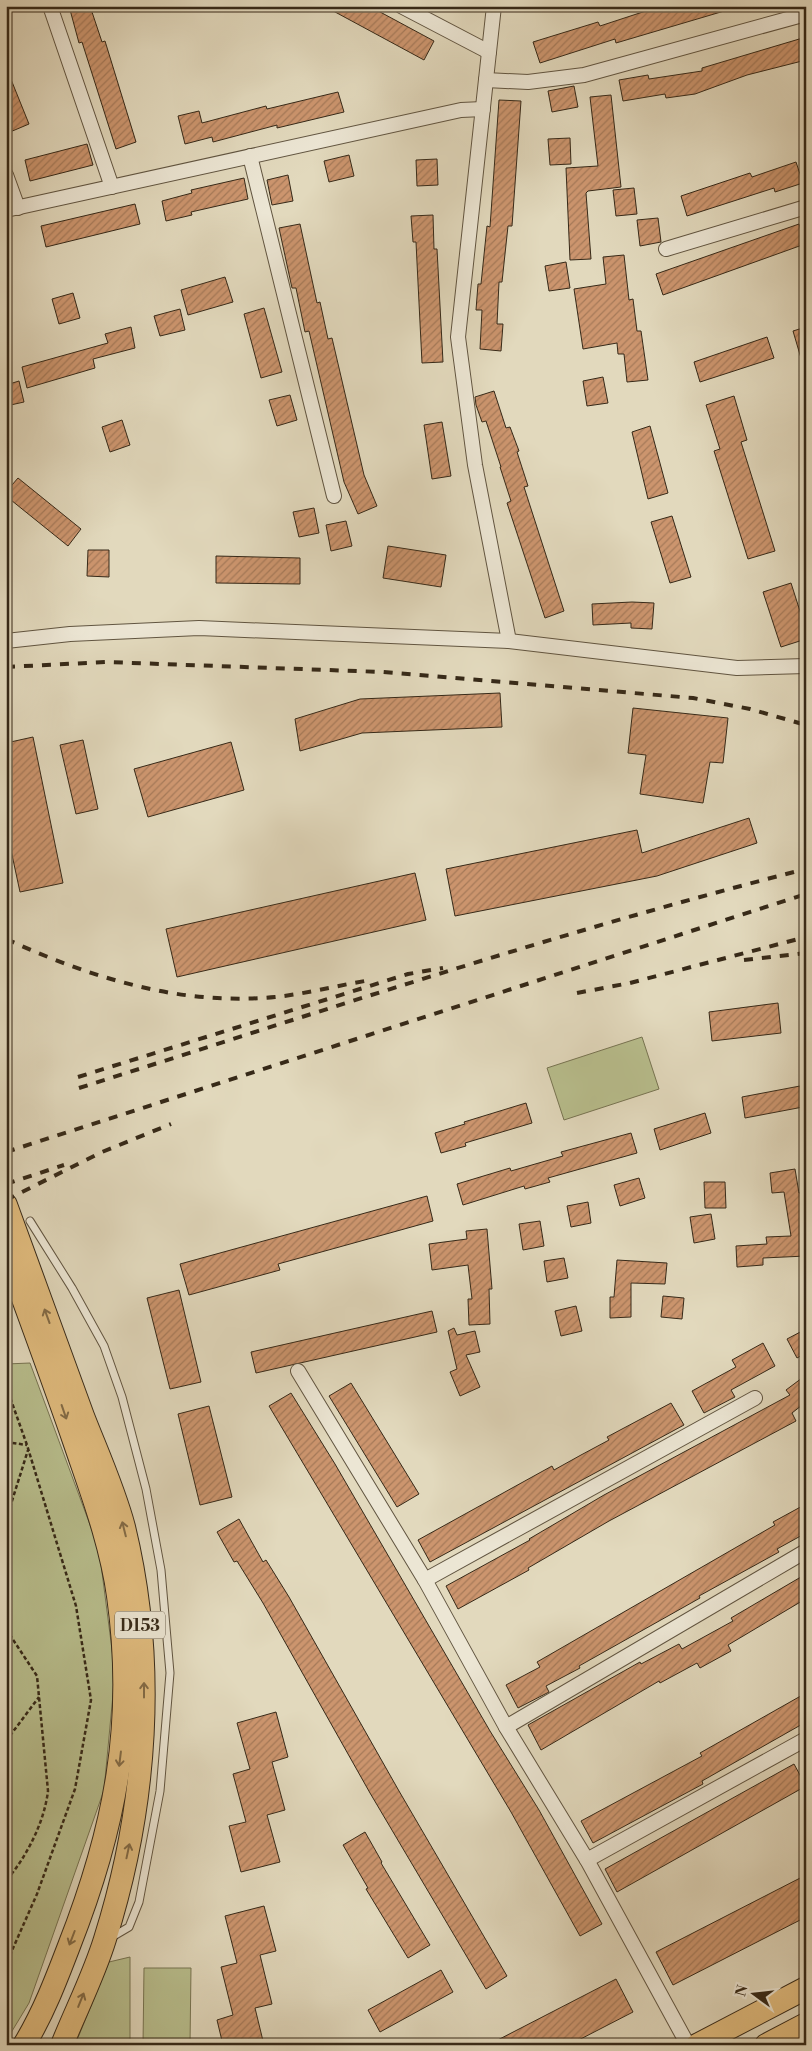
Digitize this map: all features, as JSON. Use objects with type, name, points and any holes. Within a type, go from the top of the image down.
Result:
[{"type":"main road","name":"D153","points":[[6,1205],[56,1364],[101,1521],[118,1595],[125,1660],[125,1719],[116,1788],[90,1892],[37,2023],[24,2045]]},
{"type":"main road","name":"D153","points":[[6,1252],[56,1364],[123,1526],[135,1586],[145,1687],[138,1792],[128,1851],[105,1941],[62,2045]]},
{"type":"main road","points":[[697,2045],[806,1988]]},
{"type":"main road","points":[[766,2045],[806,2024]]},
{"type":"street","points":[[50,6],[112,187]]},
{"type":"street","points":[[401,6],[489,52]]},
{"type":"street","points":[[494,6],[458,337],[475,465],[509,641]]},
{"type":"street","points":[[486,80],[528,82],[584,75],[806,14]]},
{"type":"street","points":[[6,176],[12,209],[461,110],[483,109]]},
{"type":"street","points":[[250,156],[334,496]]},
{"type":"street","points":[[666,250],[806,208]]},
{"type":"street","points":[[6,641],[70,634],[199,628],[509,641],[737,668],[806,666]]},
{"type":"street","points":[[298,1371],[425,1580],[506,1727],[587,1860],[688,2045]]},
{"type":"street","points":[[425,1580],[755,1398]]},
{"type":"street","points":[[506,1727],[806,1550]]},
{"type":"street","points":[[587,1860],[806,1739]]},
{"type":"lane","points":[[30,1221],[72,1288],[104,1346],[122,1397],[146,1489],[161,1570],[170,1673],[160,1791],[139,1902],[129,1927],[105,1941]]},
{"type":"path","points":[[6,1386],[28,1447],[76,1606],[91,1700],[76,1790],[37,1894],[6,1964]]},
{"type":"path","points":[[6,1442],[28,1447]]},
{"type":"path","points":[[6,1520],[28,1447]]},
{"type":"path","points":[[6,1630],[37,1676],[48,1791],[46,1810],[30,1843],[6,1881]]},
{"type":"path","points":[[6,1741],[39,1697]]},
{"type":"green space","points":[[642,1037],[659,1089],[564,1120],[547,1068]]},
{"type":"green space","points":[[30,1363],[99,1549],[115,1673],[104,1790],[29,2003],[6,2041],[6,1364]]},
{"type":"green space","points":[[130,1957],[130,2045],[75,2045],[109,1962]]},
{"type":"green space","points":[[144,1968],[191,1968],[190,2045],[143,2045]]},
{"type":"building","points":[[69,6],[90,6],[102,42],[105,41],[136,142],[116,149],[82,42],[79,43]]},
{"type":"building","points":[[324,6],[369,6],[434,41],[424,60]]},
{"type":"building","points":[[661,6],[730,6],[731,9],[616,43],[615,39],[540,63],[533,42],[598,22],[600,26]]},
{"type":"building","points":[[806,37],[806,60],[747,75],[695,94],[666,98],[665,94],[623,101],[619,80],[648,75],[649,79],[702,71],[702,68]]},
{"type":"building","points":[[6,67],[29,124],[10,132],[6,124]]},
{"type":"building","points":[[574,86],[578,107],[552,112],[548,91]]},
{"type":"building","points":[[338,92],[344,112],[277,128],[277,125],[213,142],[212,137],[185,144],[178,116],[199,111],[202,123],[266,106],[267,109]]},
{"type":"building","points":[[611,95],[621,187],[588,191],[586,193],[591,259],[570,260],[566,168],[598,166],[590,97]]},
{"type":"building","points":[[499,100],[521,101],[512,226],[508,226],[502,282],[499,282],[497,324],[503,324],[501,351],[480,349],[482,310],[476,310],[478,284],[481,284],[487,226],[490,227]]},
{"type":"building","points":[[570,138],[571,164],[550,165],[548,139]]},
{"type":"building","points":[[87,144],[93,165],[30,181],[25,160]]},
{"type":"building","points":[[349,155],[354,176],[329,182],[324,161]]},
{"type":"building","points":[[437,159],[438,185],[417,186],[416,160]]},
{"type":"building","points":[[796,162],[803,183],[775,192],[774,188],[687,216],[681,196],[750,173],[752,177]]},
{"type":"building","points":[[288,175],[293,201],[272,205],[267,180]]},
{"type":"building","points":[[244,178],[248,199],[191,212],[192,215],[166,221],[162,201],[192,193],[191,190]]},
{"type":"building","points":[[634,188],[637,214],[616,216],[613,190]]},
{"type":"building","points":[[135,204],[140,224],[46,247],[41,226]]},
{"type":"building","points":[[433,215],[434,249],[437,249],[443,362],[422,363],[416,242],[413,242],[411,216]]},
{"type":"building","points":[[658,218],[661,242],[640,246],[637,220]]},
{"type":"building","points":[[300,224],[317,303],[320,302],[328,339],[332,338],[364,475],[377,506],[358,514],[344,482],[309,331],[305,332],[296,288],[292,288],[279,228]]},
{"type":"building","points":[[799,224],[805,244],[663,295],[656,274]]},
{"type":"building","points":[[624,255],[629,300],[633,299],[637,331],[641,331],[648,380],[627,382],[624,354],[618,354],[617,343],[583,349],[574,289],[606,284],[603,257]]},
{"type":"building","points":[[566,262],[570,288],[549,291],[545,266]]},
{"type":"building","points":[[225,277],[233,302],[188,315],[181,290]]},
{"type":"building","points":[[73,293],[80,318],[59,324],[52,299]]},
{"type":"building","points":[[264,308],[282,372],[261,378],[244,314]]},
{"type":"building","points":[[180,309],[185,330],[160,336],[154,316]]},
{"type":"building","points":[[131,327],[135,348],[93,359],[95,368],[27,388],[22,367],[108,343],[105,334]]},
{"type":"building","points":[[806,327],[806,364],[803,365],[793,331]]},
{"type":"building","points":[[767,337],[774,358],[700,382],[694,362]]},
{"type":"building","points":[[603,377],[608,403],[587,406],[583,381]]},
{"type":"building","points":[[19,381],[24,402],[6,406],[6,385]]},
{"type":"building","points":[[494,391],[506,428],[510,427],[519,451],[517,452],[528,486],[524,487],[564,611],[545,618],[507,503],[511,501],[501,467],[486,421],[482,422],[476,405],[475,397]]},
{"type":"building","points":[[290,395],[297,420],[277,426],[269,400]]},
{"type":"building","points":[[734,396],[747,440],[741,442],[775,551],[748,559],[714,451],[720,449],[706,405]]},
{"type":"building","points":[[122,420],[130,445],[110,452],[102,427]]},
{"type":"building","points":[[442,422],[451,476],[432,479],[424,425]]},
{"type":"building","points":[[650,426],[668,493],[648,499],[632,432]]},
{"type":"building","points":[[18,478],[81,529],[68,546],[6,496],[6,492]]},
{"type":"building","points":[[314,508],[319,533],[299,537],[293,512]]},
{"type":"building","points":[[672,516],[691,577],[670,583],[651,522]]},
{"type":"building","points":[[346,521],[352,546],[331,551],[326,525]]},
{"type":"building","points":[[388,546],[446,555],[441,587],[383,578]]},
{"type":"building","points":[[88,550],[109,550],[109,577],[87,576]]},
{"type":"building","points":[[216,556],[300,558],[300,584],[216,583]]},
{"type":"building","points":[[791,583],[806,630],[806,639],[781,647],[763,592]]},
{"type":"building","points":[[654,603],[652,629],[631,628],[631,623],[593,625],[592,604]]},
{"type":"building","points":[[500,693],[502,727],[362,733],[300,751],[295,719],[360,699]]},
{"type":"building","points":[[633,708],[728,718],[723,763],[710,762],[703,803],[640,794],[646,755],[628,753]]},
{"type":"building","points":[[33,737],[63,883],[20,892],[6,827],[6,743]]},
{"type":"building","points":[[83,740],[98,809],[76,814],[60,745]]},
{"type":"building","points":[[231,742],[244,790],[148,817],[134,769]]},
{"type":"building","points":[[749,818],[757,843],[657,876],[455,916],[446,869],[637,830],[642,853]]},
{"type":"building","points":[[415,873],[426,920],[177,977],[166,929]]},
{"type":"building","points":[[778,1003],[781,1033],[712,1041],[709,1012]]},
{"type":"building","points":[[800,1086],[803,1107],[745,1118],[742,1097]]},
{"type":"building","points":[[526,1103],[532,1123],[465,1143],[466,1146],[441,1153],[435,1133]]},
{"type":"building","points":[[705,1113],[711,1133],[660,1150],[654,1129]]},
{"type":"building","points":[[631,1133],[637,1153],[548,1178],[550,1182],[525,1189],[524,1186],[463,1205],[457,1184],[510,1168],[511,1171],[563,1156],[561,1152]]},
{"type":"building","points":[[795,1169],[799,1193],[806,1192],[806,1256],[763,1258],[763,1265],[737,1267],[736,1246],[767,1244],[766,1237],[791,1236],[784,1192],[772,1193],[770,1173]]},
{"type":"building","points":[[639,1178],[645,1198],[620,1206],[614,1185]]},
{"type":"building","points":[[704,1182],[725,1182],[726,1208],[705,1208]]},
{"type":"building","points":[[427,1196],[433,1221],[278,1264],[280,1270],[189,1295],[180,1264]]},
{"type":"building","points":[[588,1202],[591,1223],[571,1227],[567,1206]]},
{"type":"building","points":[[711,1214],[715,1239],[694,1243],[690,1217]]},
{"type":"building","points":[[540,1221],[544,1246],[523,1250],[519,1224]]},
{"type":"building","points":[[487,1229],[492,1289],[489,1289],[490,1324],[469,1325],[468,1299],[472,1299],[468,1265],[432,1270],[429,1244],[467,1239],[466,1231]]},
{"type":"building","points":[[564,1258],[568,1278],[547,1282],[544,1261]]},
{"type":"building","points":[[617,1260],[667,1263],[665,1284],[631,1283],[631,1317],[610,1318],[610,1297],[614,1297]]},
{"type":"building","points":[[179,1290],[201,1382],[170,1389],[147,1298]]},
{"type":"building","points":[[663,1296],[684,1298],[682,1319],[661,1317]]},
{"type":"building","points":[[576,1306],[582,1331],[561,1336],[555,1311]]},
{"type":"building","points":[[432,1311],[437,1332],[256,1373],[251,1352]]},
{"type":"building","points":[[454,1328],[457,1335],[475,1331],[480,1352],[466,1355],[480,1387],[460,1396],[450,1372],[457,1369],[448,1331]]},
{"type":"building","points":[[806,1329],[806,1353],[797,1358],[787,1339]]},
{"type":"building","points":[[763,1343],[775,1366],[731,1390],[735,1397],[704,1413],[692,1391],[736,1367],[732,1360]]},
{"type":"building","points":[[806,1375],[806,1402],[792,1413],[796,1421],[609,1521],[528,1568],[529,1570],[458,1609],[446,1586],[530,1540],[604,1495],[790,1395],[786,1390]]},
{"type":"building","points":[[351,1383],[419,1494],[397,1507],[329,1396]]},
{"type":"building","points":[[291,1393],[335,1464],[490,1731],[539,1810],[602,1924],[580,1936],[511,1812],[269,1406]]},
{"type":"building","points":[[671,1403],[684,1425],[430,1562],[418,1540],[552,1466],[554,1470],[609,1440],[607,1437]]},
{"type":"building","points":[[209,1406],[232,1497],[200,1505],[178,1414]]},
{"type":"building","points":[[806,1504],[806,1533],[777,1549],[779,1552],[699,1596],[700,1598],[546,1686],[549,1692],[518,1708],[506,1685],[540,1667],[537,1662],[775,1525],[773,1522]]},
{"type":"building","points":[[239,1519],[263,1562],[266,1560],[289,1597],[507,1976],[486,1989],[370,1793],[263,1603],[237,1561],[234,1562],[217,1532]]},
{"type":"building","points":[[806,1574],[806,1594],[800,1598],[802,1601],[728,1645],[731,1651],[700,1668],[697,1663],[660,1683],[659,1681],[541,1750],[528,1725],[640,1662],[641,1664],[679,1644],[682,1649],[733,1621],[731,1618]]},
{"type":"building","points":[[806,1693],[806,1722],[702,1781],[703,1784],[593,1843],[581,1821],[702,1756],[700,1753]]},
{"type":"building","points":[[276,1712],[288,1757],[272,1762],[285,1810],[267,1815],[280,1862],[241,1872],[229,1826],[246,1822],[233,1774],[250,1769],[237,1723]]},
{"type":"building","points":[[794,1764],[806,1786],[617,1892],[605,1869]]},
{"type":"building","points":[[365,1832],[381,1863],[430,1945],[408,1958],[366,1889],[368,1888],[343,1845]]},
{"type":"building","points":[[806,1875],[806,1917],[673,1985],[656,1952]]},
{"type":"building","points":[[264,1906],[276,1951],[260,1955],[272,2004],[255,2008],[264,2045],[223,2045],[217,2020],[233,2015],[221,1967],[237,1963],[225,1916]]},
{"type":"building","points":[[441,1970],[453,1992],[380,2032],[368,2010]]},
{"type":"building","points":[[616,1979],[633,2012],[569,2045],[488,2045]]},
{"type":"railway","points":[[6,667],[106,662],[383,672],[693,698],[750,709],[806,725]]},
{"type":"railway","points":[[79,1088],[532,946],[714,893],[806,869]]},
{"type":"railway","points":[[6,1152],[806,894]]},
{"type":"railway","points":[[577,993],[630,983],[806,937]]},
{"type":"railway","points":[[6,939],[71,966],[104,977],[171,993],[205,997],[240,999],[275,997],[365,981]]},
{"type":"railway","points":[[744,960],[806,953]]},
{"type":"railway","points":[[78,1077],[408,974],[443,968]]},
{"type":"railway","points":[[6,1200],[102,1152],[171,1124]]},
{"type":"railway","points":[[6,1184],[64,1165]]}]
